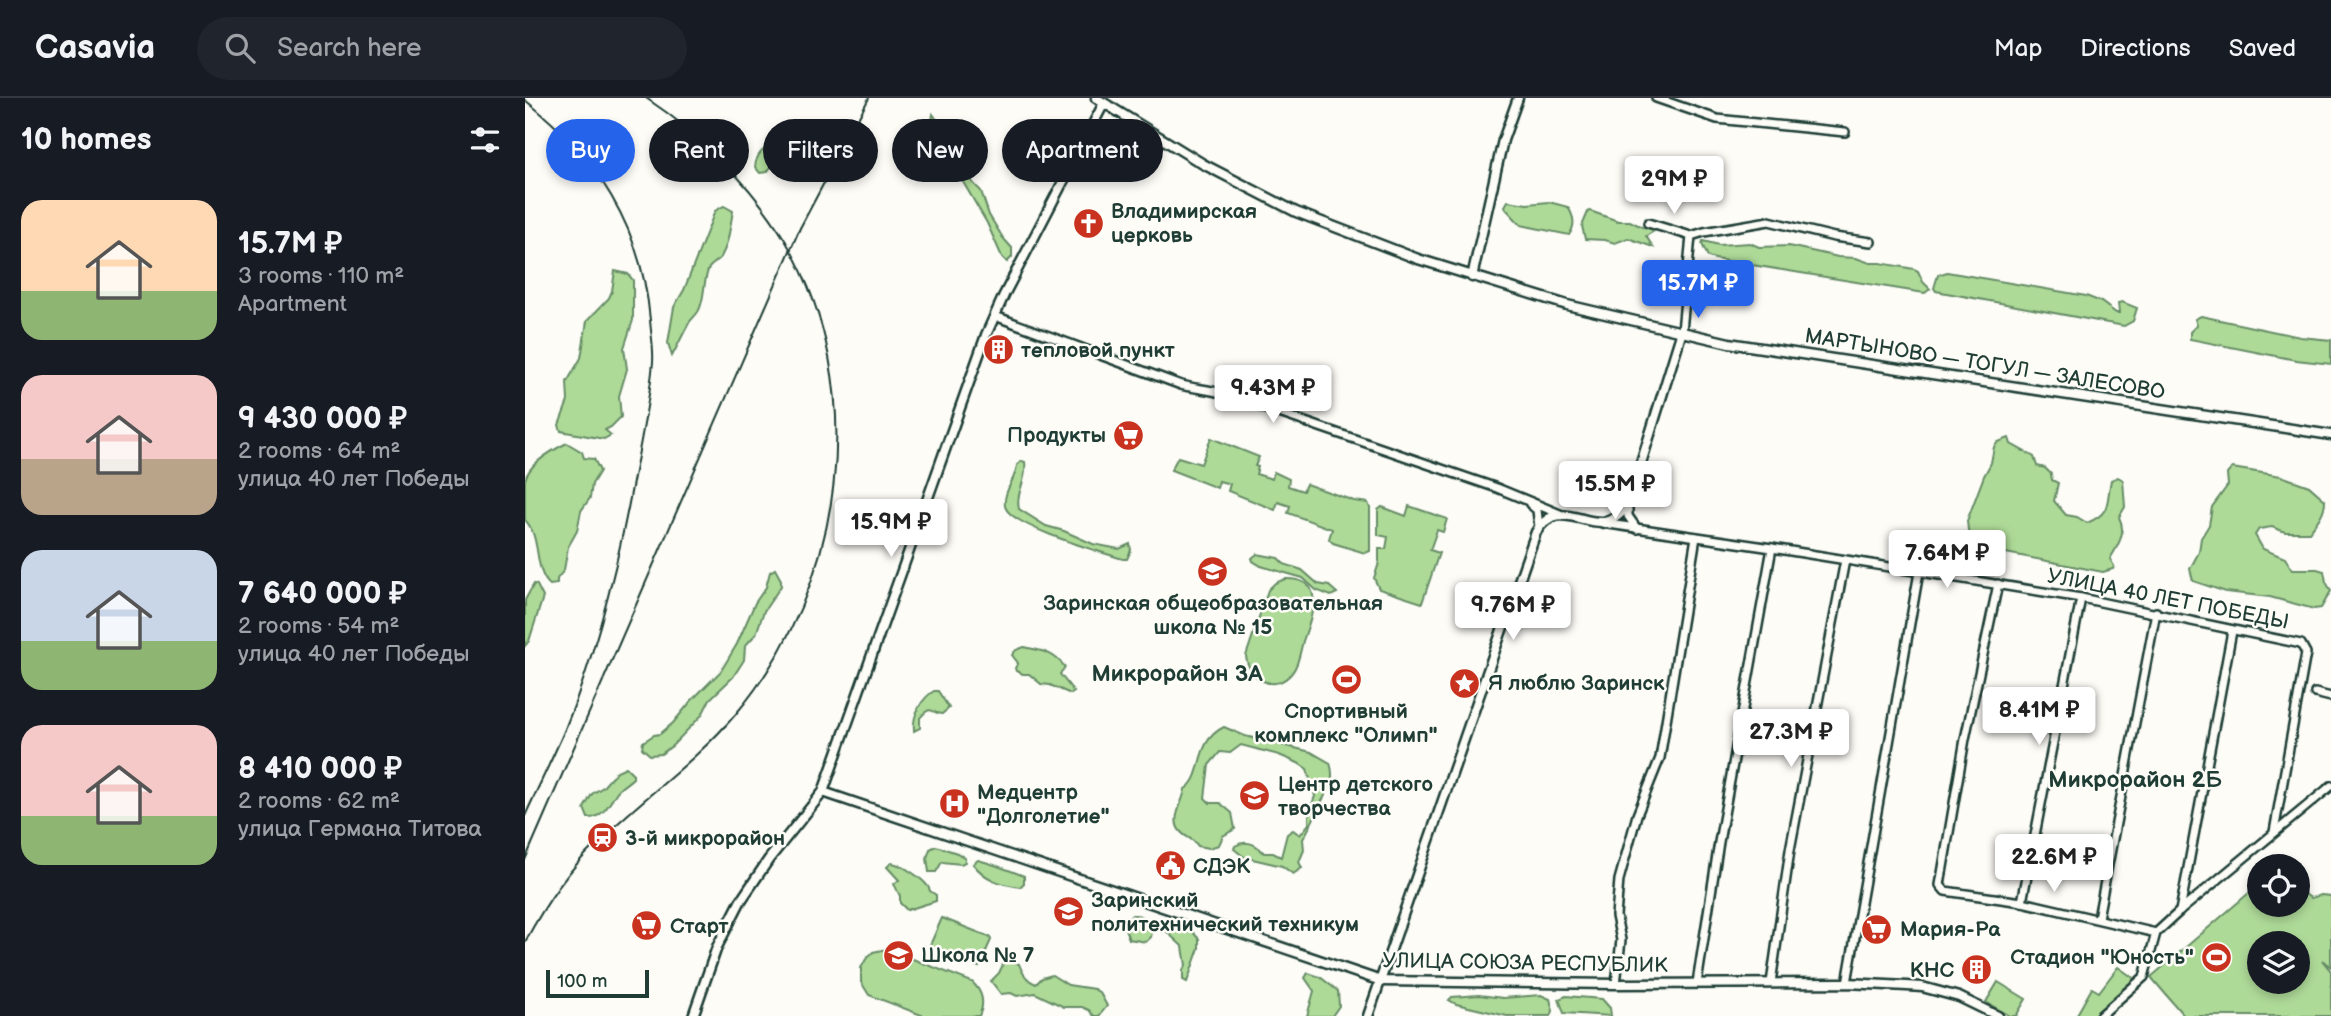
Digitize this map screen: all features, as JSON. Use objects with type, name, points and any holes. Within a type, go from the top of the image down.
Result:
[{"type":"street","name":"МАРТЫНОВО — ТОГУЛ — ЗАЛЕСОВО","points":[[1096,98],[1203,164],[1267,198],[1348,233],[1472,277],[1567,305],[1729,343],[2331,435]]},
{"type":"street","points":[[1472,277],[1503,140],[1518,98]]},
{"type":"street","points":[[1656,98],[1717,119],[1845,132]]},
{"type":"street","points":[[693,1016],[717,947],[740,902],[769,859],[823,792],[995,316],[1104,103]]},
{"type":"street","points":[[1647,223],[1691,236],[1769,220],[1834,237],[1871,242]]},
{"type":"street","points":[[1637,529],[1628,516],[1629,502],[1682,331],[1691,236]]},
{"type":"street","points":[[995,316],[1181,385],[1202,387],[1224,394],[1560,514],[1601,523],[1615,519],[1629,502]]},
{"type":"street","points":[[1524,500],[1537,510],[1539,527]]},
{"type":"street","points":[[1368,1016],[1531,543],[1545,519],[1560,514]]},
{"type":"street","name":"УЛИЦА 40 ЛЕТ ПОБЕДЫ","points":[[1601,523],[2081,598],[2156,612],[2232,631],[2297,642],[2304,646],[2306,653],[2274,832]]},
{"type":"street","points":[[1616,984],[1621,940],[1616,916],[1619,880],[1637,815],[1660,758],[1696,537]]},
{"type":"street","points":[[1697,983],[1725,803],[1772,548]]},
{"type":"street","points":[[1771,983],[1790,850],[1845,560]]},
{"type":"street","points":[[1847,983],[1919,572]]},
{"type":"street","points":[[1998,584],[1965,739],[1940,884],[1945,891],[2022,902],[2156,933]]},
{"type":"street","points":[[2022,902],[2081,598]]},
{"type":"street","points":[[2098,918],[2156,612]]},
{"type":"street","points":[[2180,911],[2232,631]]},
{"type":"street","points":[[2315,694],[2331,697]]},
{"type":"street","points":[[2101,1016],[2144,976],[2156,933],[2331,786]]},
{"type":"street","name":"УЛИЦА СОЮЗА РЕСПУБЛИК","points":[[823,792],[1381,981],[1847,983],[1932,989],[1959,997],[1998,1016]]},
{"type":"green space","points":[[763,151],[763,173],[760,173],[755,167]]},
{"type":"green space","points":[[963,182],[973,182],[981,191],[989,215],[1012,248],[1012,257],[1007,262],[1002,257],[987,223]]},
{"type":"green space","points":[[1508,201],[1527,204],[1549,202],[1568,207],[1572,214],[1573,228],[1569,235],[1521,225],[1506,209]]},
{"type":"green space","points":[[724,206],[733,211],[726,246],[721,257],[709,268],[701,306],[672,356],[668,343],[674,307],[684,290],[715,211]]},
{"type":"green space","points":[[1590,211],[1618,221],[1630,221],[1642,227],[1653,228],[1654,231],[1646,236],[1653,247],[1628,238],[1615,243],[1585,239],[1582,226]]},
{"type":"green space","points":[[1703,241],[1719,245],[1750,243],[1759,247],[1789,246],[1914,269],[1930,289],[1925,293],[1715,259],[1708,257]]},
{"type":"green space","points":[[615,271],[628,274],[633,280],[633,320],[624,348],[627,369],[619,396],[621,417],[605,430],[611,435],[604,439],[561,431],[559,425],[568,401],[567,382],[581,358],[587,321],[609,298]]},
{"type":"green space","points":[[1947,272],[2086,296],[2101,302],[2116,313],[2119,313],[2118,303],[2122,302],[2137,308],[2133,321],[2124,326],[1936,291],[1934,288],[1938,275]]},
{"type":"green space","points":[[2201,316],[2300,337],[2331,340],[2331,364],[2296,360],[2190,339],[2190,332],[2197,325],[2195,319]]},
{"type":"green space","points":[[1211,438],[1259,457],[1255,466],[1258,467],[1256,474],[1272,479],[1274,472],[1289,479],[1288,486],[1303,491],[1306,484],[1354,501],[1368,503],[1370,551],[1365,553],[1333,543],[1329,539],[1332,529],[1288,513],[1290,506],[1278,502],[1275,510],[1228,491],[1230,484],[1219,481],[1217,488],[1171,470],[1178,457],[1201,464]]},
{"type":"green space","points":[[2009,438],[2011,444],[2034,457],[2037,466],[2045,468],[2051,474],[2052,480],[2058,483],[2054,501],[2066,515],[2087,523],[2101,515],[2107,506],[2111,480],[2118,477],[2123,480],[2125,507],[2119,517],[2121,539],[2110,559],[2113,569],[2103,572],[1975,547],[1969,539],[1967,521],[1991,463],[1994,447],[1998,442]]},
{"type":"green space","points":[[567,443],[582,452],[584,458],[594,459],[600,471],[592,484],[590,498],[581,511],[577,531],[568,547],[564,570],[557,579],[557,584],[550,585],[541,571],[534,535],[525,520],[525,480],[536,463]]},
{"type":"green space","points":[[1025,462],[1025,474],[1019,509],[1046,526],[1093,544],[1119,549],[1130,544],[1131,550],[1127,559],[1038,530],[1010,514],[1005,506],[1006,495],[1017,465]]},
{"type":"green space","points":[[2232,468],[2281,476],[2309,486],[2325,500],[2318,521],[2309,532],[2285,532],[2272,527],[2259,529],[2255,535],[2263,549],[2285,558],[2292,569],[2324,571],[2331,591],[2321,608],[2314,609],[2270,597],[2226,592],[2193,581],[2190,569],[2199,552],[2201,538],[2209,525],[2212,507],[2228,485],[2227,474]]},
{"type":"green space","points":[[1409,506],[1447,519],[1443,532],[1437,530],[1430,550],[1439,553],[1422,603],[1379,589],[1374,578],[1379,563],[1379,549],[1386,549],[1388,537],[1378,535],[1378,510],[1382,507],[1406,516]]},
{"type":"green space","points":[[1257,554],[1278,558],[1337,593],[1331,596],[1316,590],[1303,578],[1261,566],[1252,558]]},
{"type":"green space","points":[[775,569],[781,586],[764,611],[756,634],[745,646],[744,660],[733,677],[710,699],[702,715],[672,746],[661,754],[650,755],[642,748],[643,742],[660,734],[673,723],[721,671],[737,644],[755,603],[766,587],[770,572]]},
{"type":"green space","points":[[1285,579],[1299,580],[1307,585],[1312,592],[1312,611],[1295,669],[1282,681],[1268,683],[1251,670],[1246,656],[1268,590]]},
{"type":"green space","points":[[534,584],[543,597],[525,646],[525,600]]},
{"type":"green space","points":[[1024,647],[1046,652],[1056,658],[1065,667],[1060,674],[1074,692],[1071,694],[1041,684],[1029,674],[1016,671],[1018,663],[1012,655]]},
{"type":"green space","points":[[934,691],[938,691],[949,708],[942,714],[927,711],[920,718],[920,728],[914,731],[919,708]]},
{"type":"green space","points":[[1224,727],[1245,736],[1311,752],[1330,763],[1332,777],[1329,788],[1303,839],[1304,850],[1299,862],[1302,868],[1293,874],[1282,866],[1244,857],[1234,849],[1239,844],[1247,843],[1264,853],[1281,857],[1287,834],[1293,830],[1300,835],[1309,824],[1309,813],[1315,796],[1307,769],[1279,755],[1241,745],[1230,753],[1220,752],[1209,765],[1205,798],[1210,803],[1220,803],[1232,813],[1235,829],[1223,836],[1219,845],[1209,848],[1198,846],[1178,827],[1177,816],[1185,789],[1195,776],[1208,741]]},
{"type":"green space","points":[[626,767],[633,774],[633,778],[618,791],[601,813],[588,818],[584,808],[592,794],[603,787],[617,771]]},
{"type":"green space","points":[[936,846],[957,853],[965,858],[965,862],[942,862],[936,872],[929,872],[927,858],[930,849]]},
{"type":"green space","points":[[978,860],[1024,876],[1024,883],[1020,887],[994,880],[973,864]]},
{"type":"green space","points":[[891,863],[919,878],[936,895],[936,901],[907,910],[900,903],[900,896],[894,884],[899,880],[887,867]]},
{"type":"green space","name":"Стадион \"Юность\"","points":[[2247,895],[2247,917],[2310,917],[2310,897],[2331,896],[2331,967],[2322,960],[2331,971],[2331,1016],[2184,1016],[2151,977]]},
{"type":"green space","points":[[1132,915],[1142,917],[1153,927],[1151,937],[1146,942],[1129,939],[1125,929],[1130,925],[1129,919]]},
{"type":"green space","points":[[942,918],[990,937],[979,967],[930,949]]},
{"type":"green space","points":[[1173,924],[1190,929],[1199,939],[1199,948],[1187,982],[1183,980],[1186,965],[1183,947],[1165,930],[1165,927]]},
{"type":"green space","points":[[887,949],[972,982],[982,998],[979,1016],[924,1016],[869,995],[861,982],[861,968],[873,952]]},
{"type":"green space","points":[[1006,958],[1019,964],[1033,983],[1052,975],[1068,985],[1094,989],[1100,993],[1107,1006],[1099,1016],[1094,1016],[1082,1007],[1064,1007],[1035,993],[1017,996],[1011,993],[1001,994],[991,981],[999,973]]},
{"type":"green space","points":[[2118,967],[2135,979],[2095,1016],[2076,1016],[2092,988],[2099,992]]},
{"type":"green space","points":[[1308,973],[1320,977],[1338,991],[1339,1006],[1332,1016],[1307,1016],[1314,991],[1305,978]]},
{"type":"green space","points":[[1998,982],[2026,999],[2016,1016],[2010,1016],[1986,1002]]},
{"type":"green space","points":[[1479,995],[1503,998],[1541,995],[1550,999],[1553,1011],[1551,1016],[1507,1016],[1449,1000],[1452,997]]},
{"type":"green space","points":[[1566,996],[1602,999],[1610,1008],[1611,1016],[1564,1013],[1559,999]]},
{"type":"railway","points":[[525,942],[548,903],[575,866],[719,732],[735,715],[772,664],[801,607],[822,547],[834,485],[836,421],[829,358],[812,297],[785,240],[757,199],[723,162],[686,128],[646,98]]},
{"type":"railway","points":[[525,860],[800,228],[869,98]]},
{"type":"railway","points":[[525,100],[574,145],[611,196],[626,225],[645,286],[653,357],[646,413],[630,498],[603,615],[586,673],[565,729],[525,816]]},
{"type":"place","name":"Владимирская церковь","points":[[1088,223]]},
{"type":"place","name":"тепловой пункт","points":[[998,350]]},
{"type":"place","name":"Продукты","points":[[1129,435]]},
{"type":"place","name":"Заринская общеобразовательная школа № 15","points":[[1213,571]]},
{"type":"place","name":"Спортивный комплекс \"Олимп\"","points":[[1346,679]]},
{"type":"place","name":"Я люблю Заринск","points":[[1465,683]]},
{"type":"place","name":"Центр детского творчества","points":[[1255,796]]},
{"type":"place","name":"Медцентр \"Долголетие\"","points":[[954,804]]},
{"type":"place","name":"3-й микрорайон","points":[[602,838]]},
{"type":"place","name":"СДЭК","points":[[1170,866]]},
{"type":"place","name":"Заринский политехнический техникум","points":[[1068,912]]},
{"type":"place","name":"Старт","points":[[647,926]]},
{"type":"place","name":"Мария-Ра","points":[[1877,929]]},
{"type":"place","name":"Школа № 7","points":[[898,955]]},
{"type":"place","name":"Стадион \"Юность\"","points":[[2217,957]]},
{"type":"place","name":"КНС","points":[[1977,970]]},
{"type":"district","name":"Микрорайон 3А","points":[[1177,674]]},
{"type":"district","name":"Микрорайон 2Б","points":[[2135,780]]}]
